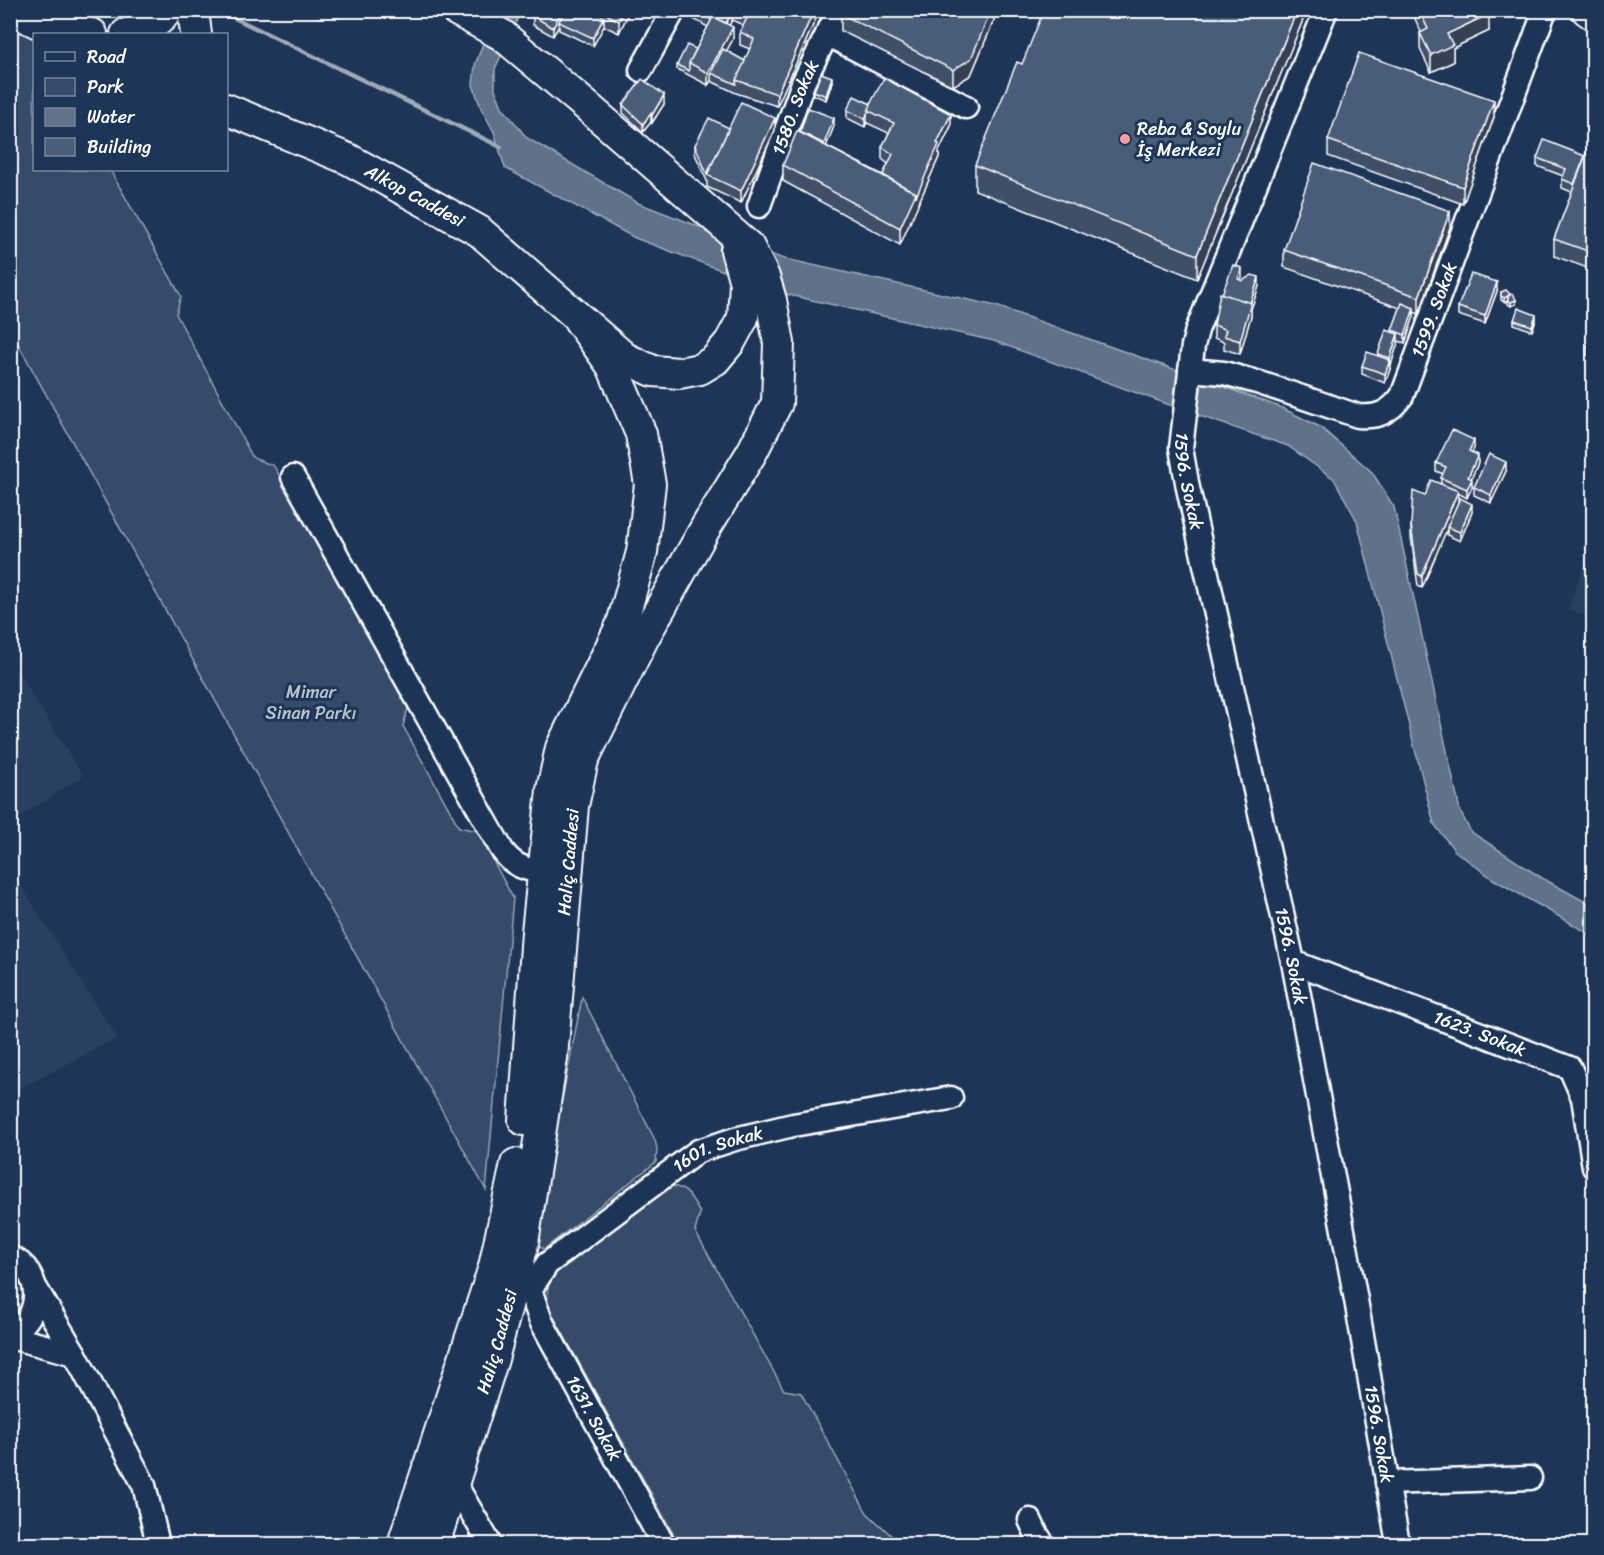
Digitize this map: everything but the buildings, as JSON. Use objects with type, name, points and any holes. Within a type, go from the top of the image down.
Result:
[{"type":"main road","points":[[11,10],[52,30],[82,33]]},
{"type":"main road","points":[[132,33],[144,31],[167,10]]},
{"type":"main road","points":[[193,10],[196,33]]},
{"type":"main road","points":[[456,10],[502,35],[590,108],[729,230],[745,283],[743,318],[730,342],[715,360],[700,369],[679,373],[653,371],[625,358],[579,320]]},
{"type":"main road","points":[[1587,10],[1593,15]]},
{"type":"main road","name":"Alkop Caddesi","points":[[230,107],[348,159],[479,231],[579,320]]},
{"type":"main road","name":"Haliç Caddesi","points":[[434,1545],[493,1359],[509,1291],[522,1249],[552,1058],[573,806],[583,760],[643,639],[706,526],[752,452],[777,403],[779,343],[771,300],[764,277],[749,247],[729,230]]},
{"type":"main road","name":"Haliç Caddesi","points":[[509,1291],[494,1267],[524,1127],[537,932],[552,790],[561,748],[622,624],[642,552],[650,484],[641,434],[612,366],[579,320]]},
{"type":"main road","name":"Haliç Caddesi","points":[[404,1545],[509,1291]]},
{"type":"street","points":[[641,70],[674,10]]},
{"type":"street","name":"1580. Sokak","points":[[759,206],[802,83],[838,10]]},
{"type":"street","name":"1596. Sokak","points":[[1326,10],[1197,330],[1193,346],[1181,448],[1293,962],[1356,1300],[1398,1545]]},
{"type":"street","name":"1599. Sokak","points":[[1190,370],[1224,373],[1358,416],[1380,415],[1396,405],[1402,396],[1545,10]]},
{"type":"street","points":[[827,34],[966,107]]},
{"type":"street","points":[[292,477],[507,858],[522,868],[543,872]]},
{"type":"street","name":"1623. Sokak","points":[[1293,962],[1570,1068],[1583,1098],[1593,1167]]},
{"type":"street","name":"1601. Sokak","points":[[509,1291],[698,1151],[735,1138],[793,1125],[951,1098]]},
{"type":"street","points":[[10,1257],[24,1266],[31,1275],[35,1287],[75,1354],[144,1485],[158,1545]]},
{"type":"street","points":[[10,1335],[25,1323],[32,1313],[36,1300],[35,1287]]},
{"type":"street","name":"1631. Sokak","points":[[509,1291],[541,1321],[663,1545]]},
{"type":"street","points":[[10,1335],[75,1354]]},
{"type":"street","points":[[1387,1483],[1530,1478]]},
{"type":"street","points":[[454,1482],[490,1545]]},
{"type":"street","points":[[1030,1520],[1043,1545]]},
{"type":"shaded area","points":[[1593,539],[1593,619],[1568,609]]},
{"type":"shaded area","points":[[11,661],[83,776],[10,823]]},
{"type":"shaded area","points":[[10,868],[117,1038],[11,1093],[10,1093]]},
{"type":"green space","name":"Mimar Sinan Parkı","points":[[10,22],[33,33],[33,171],[111,171],[181,296],[176,314],[253,458],[274,466],[408,708],[403,726],[459,827],[477,831],[513,898],[486,1190],[11,331]]},
{"type":"green space","points":[[582,997],[655,1140],[656,1162],[544,1249],[534,1244]]},
{"type":"green space","points":[[672,1186],[687,1192],[700,1213],[695,1231],[784,1390],[801,1393],[867,1513],[892,1536],[915,1544],[679,1544],[549,1308],[547,1298],[554,1273],[640,1207]]},
{"type":"water","points":[[495,11],[521,11],[495,69],[495,89],[502,107],[527,138],[638,203],[781,258],[996,306],[1280,407],[1320,427],[1372,472],[1394,507],[1460,811],[1471,832],[1542,878],[1593,906],[1593,936],[1493,879],[1455,851],[1434,824],[1357,521],[1334,479],[1288,446],[994,341],[785,294],[635,238],[505,168],[494,132],[481,108],[473,85],[475,65]]},
{"type":"waterway","points":[[220,11],[501,147]]},
{"type":"place","name":"Reba & Soylu İş Merkezi","points":[[1125,139]]}]
